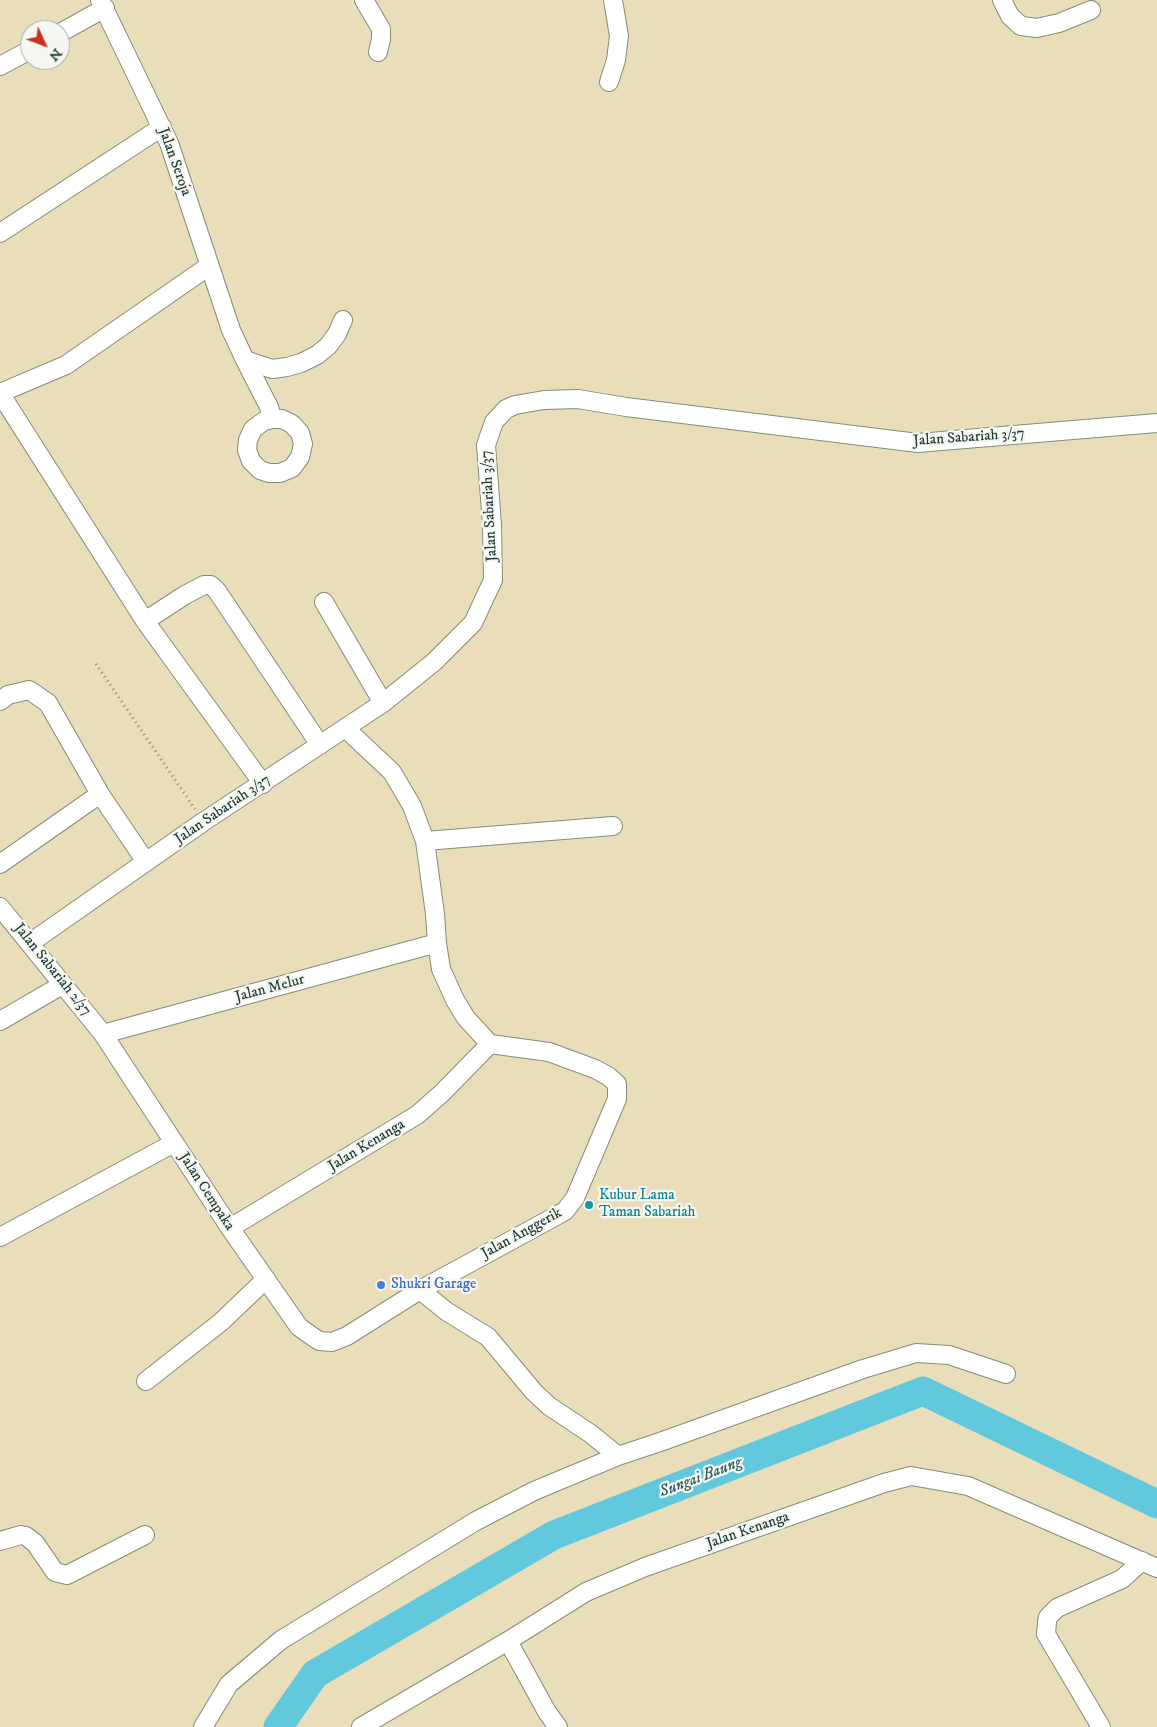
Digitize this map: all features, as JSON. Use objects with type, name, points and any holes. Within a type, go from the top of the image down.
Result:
[{"type":"street","points":[[364,0],[381,29],[378,52]]},
{"type":"street","points":[[609,82],[616,60],[619,36],[613,0]]},
{"type":"street","points":[[1002,0],[1010,16],[1021,26],[1037,28],[1059,23],[1091,10]]},
{"type":"street","points":[[70,26],[103,4]]},
{"type":"street","name":"Jalan Seroja","points":[[103,4],[169,143],[231,330],[244,360],[269,407],[272,419]]},
{"type":"street","points":[[0,66],[20,55]]},
{"type":"street","points":[[0,233],[162,127]]},
{"type":"street","points":[[209,266],[66,365],[0,393],[145,622],[263,784]]},
{"type":"street","points":[[244,360],[272,368],[288,367],[301,363],[317,355],[328,346],[337,334],[343,320]]},
{"type":"street","name":"Jalan Sabariah 3/37","points":[[30,943],[203,822],[383,703],[434,662],[473,623],[493,580],[492,525],[486,445],[494,422],[506,409],[515,404],[544,400],[578,399],[918,444],[1157,423]]},
{"type":"street","points":[[145,622],[185,595],[204,585],[211,585],[217,591],[320,744]]},
{"type":"street","points":[[324,602],[383,703]]},
{"type":"street","points":[[0,701],[8,695],[29,690],[48,702],[100,794],[146,862]]},
{"type":"street","points":[[344,728],[392,772],[412,806],[425,841],[437,943],[442,969],[455,1000],[466,1018],[490,1044]]},
{"type":"street","points":[[0,864],[100,794]]},
{"type":"street","points":[[425,841],[613,826]]},
{"type":"street","name":"Jalan Sabariah 2/37","points":[[0,906],[103,1034]]},
{"type":"street","name":"Jalan Melur","points":[[103,1034],[437,943]]},
{"type":"street","points":[[0,1021],[62,985]]},
{"type":"street","name":"Jalan Cempaka","points":[[103,1034],[230,1228],[299,1328],[319,1341]]},
{"type":"street","name":"Jalan Kenanga","points":[[230,1228],[418,1116],[490,1044]]},
{"type":"street","name":"Jalan Anggerik","points":[[319,1341],[332,1342],[347,1336],[420,1290],[565,1211],[575,1198],[618,1099],[617,1084],[608,1076],[595,1069],[550,1052],[490,1044]]},
{"type":"street","points":[[0,1238],[174,1142]]},
{"type":"street","points":[[146,1380],[221,1322],[266,1279]]},
{"type":"street","points":[[420,1290],[446,1311],[488,1337],[534,1392],[549,1406],[592,1434],[618,1456]]},
{"type":"street","points":[[203,1727],[230,1684],[281,1640],[476,1521],[534,1490],[618,1456],[862,1369],[916,1353],[948,1355],[1006,1374]]},
{"type":"street","name":"Jalan Kenanga","points":[[360,1727],[508,1641],[586,1592],[645,1567],[884,1483],[911,1476],[968,1486],[1150,1564]]},
{"type":"street","points":[[0,1540],[26,1536],[35,1543],[55,1572],[67,1575],[145,1535]]},
{"type":"street","points":[[1101,1727],[1046,1634],[1048,1617],[1057,1608],[1122,1579],[1150,1564]]},
{"type":"street","points":[[508,1641],[547,1712],[558,1727]]},
{"type":"path","points":[[96,664],[203,822]]},
{"type":"waterway","name":"Sungai Baung","points":[[278,1727],[315,1674],[554,1535],[923,1391],[1157,1504]]},
{"type":"place","name":"Kubur Lama Taman Sabariah","points":[[589,1205]]},
{"type":"place","name":"Shukri Garage","points":[[381,1285]]}]
